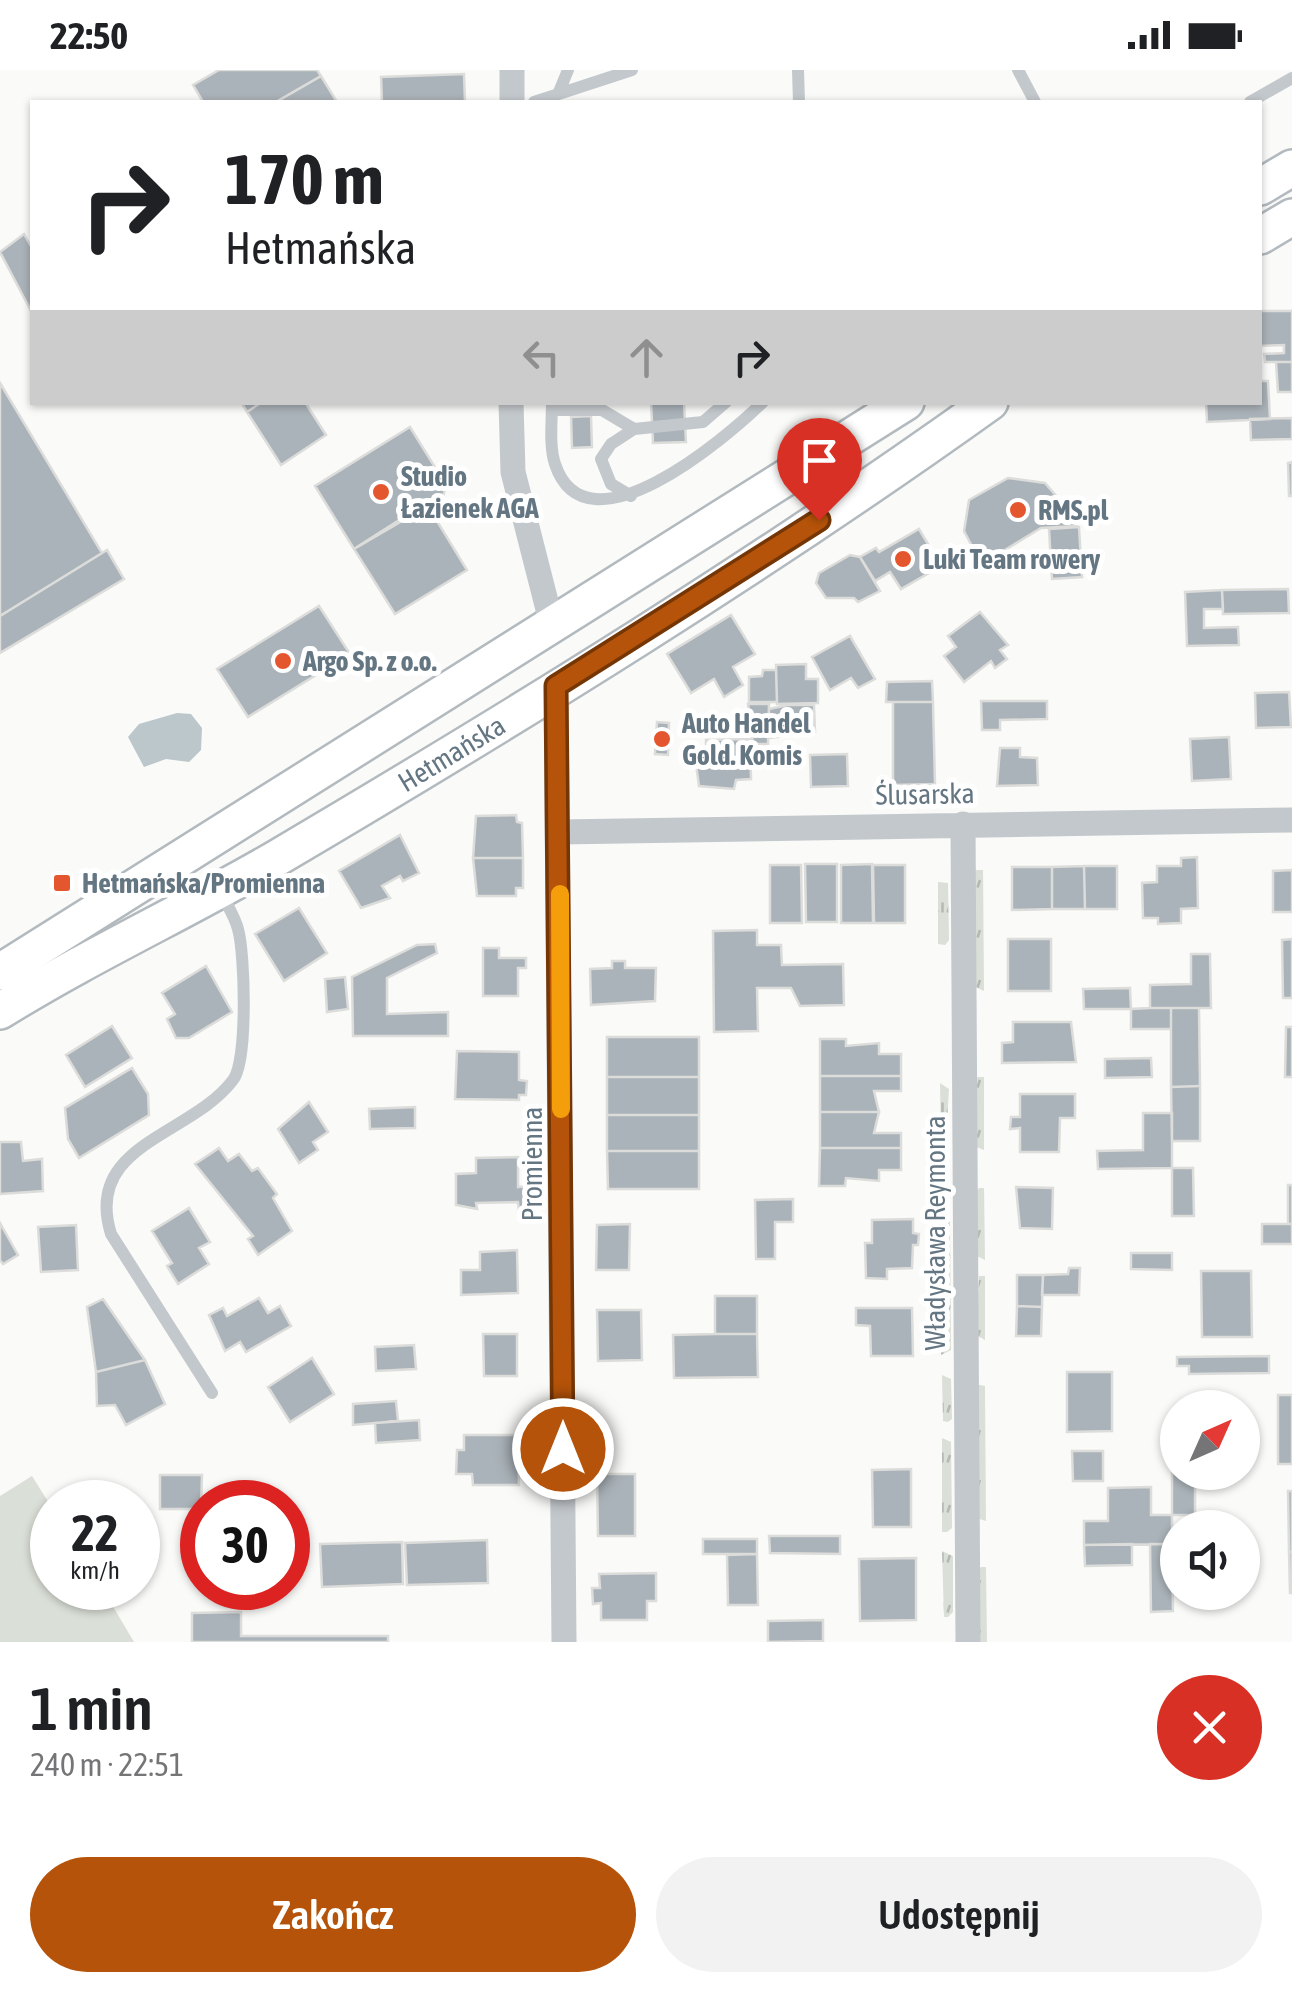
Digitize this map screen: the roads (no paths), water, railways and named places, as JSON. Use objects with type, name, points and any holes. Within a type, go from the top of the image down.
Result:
[{"type":"main road","points":[[1262,186],[1292,168]]},
{"type":"main road","points":[[1262,235],[1292,217]]},
{"type":"main road","name":"Hetmańska","points":[[0,972],[901,405]]},
{"type":"main road","name":"Hetmańska","points":[[0,1012],[75,965],[220,890],[414,774],[877,483],[986,405]]},
{"type":"main road","points":[[672,550],[672,575],[689,592],[703,594]]},
{"type":"main road","points":[[552,625],[556,686]]},
{"type":"main road","points":[[376,734],[395,734],[410,745],[414,774]]},
{"type":"street","points":[[512,70],[512,100]]},
{"type":"street","points":[[511,405],[513,472],[552,625]]},
{"type":"street","name":"Promienna","points":[[556,686],[564,1642]]},
{"type":"street","name":"Ślusarska","points":[[560,832],[1292,820]]},
{"type":"street","name":"Władysława Reymonta","points":[[963,824],[968,1642]]},
{"type":"lane","points":[[558,92],[568,70]]},
{"type":"lane","points":[[539,100],[632,70]]},
{"type":"lane","points":[[798,70],[799,100]]},
{"type":"lane","points":[[1018,70],[1034,100]]},
{"type":"lane","points":[[1254,100],[1292,78],[1288,70]]},
{"type":"lane","points":[[602,410],[612,405]]},
{"type":"lane","points":[[630,496],[611,484],[602,460],[611,444],[634,429],[703,422],[723,405]]},
{"type":"lane","points":[[634,429],[602,410],[552,406],[554,460],[570,488],[599,502],[630,496],[730,434],[760,405]]},
{"type":"lane","points":[[212,1393],[110,1234],[102,1207],[109,1182],[128,1157],[220,1094],[236,1078],[244,1054],[238,929],[220,890]]},
{"type":"place","name":"Studio Łazienek AGA","points":[[381,492]]},
{"type":"place","name":"RMS.pl","points":[[1018,510]]},
{"type":"place","name":"Luki Team rowery","points":[[903,559]]},
{"type":"place","name":"Argo Sp. z o.o.","points":[[283,661]]},
{"type":"place","name":"Auto Handel Gold. Komis","points":[[662,739]]},
{"type":"place","name":"Hetmańska/Promienna","points":[[62,883]]}]
